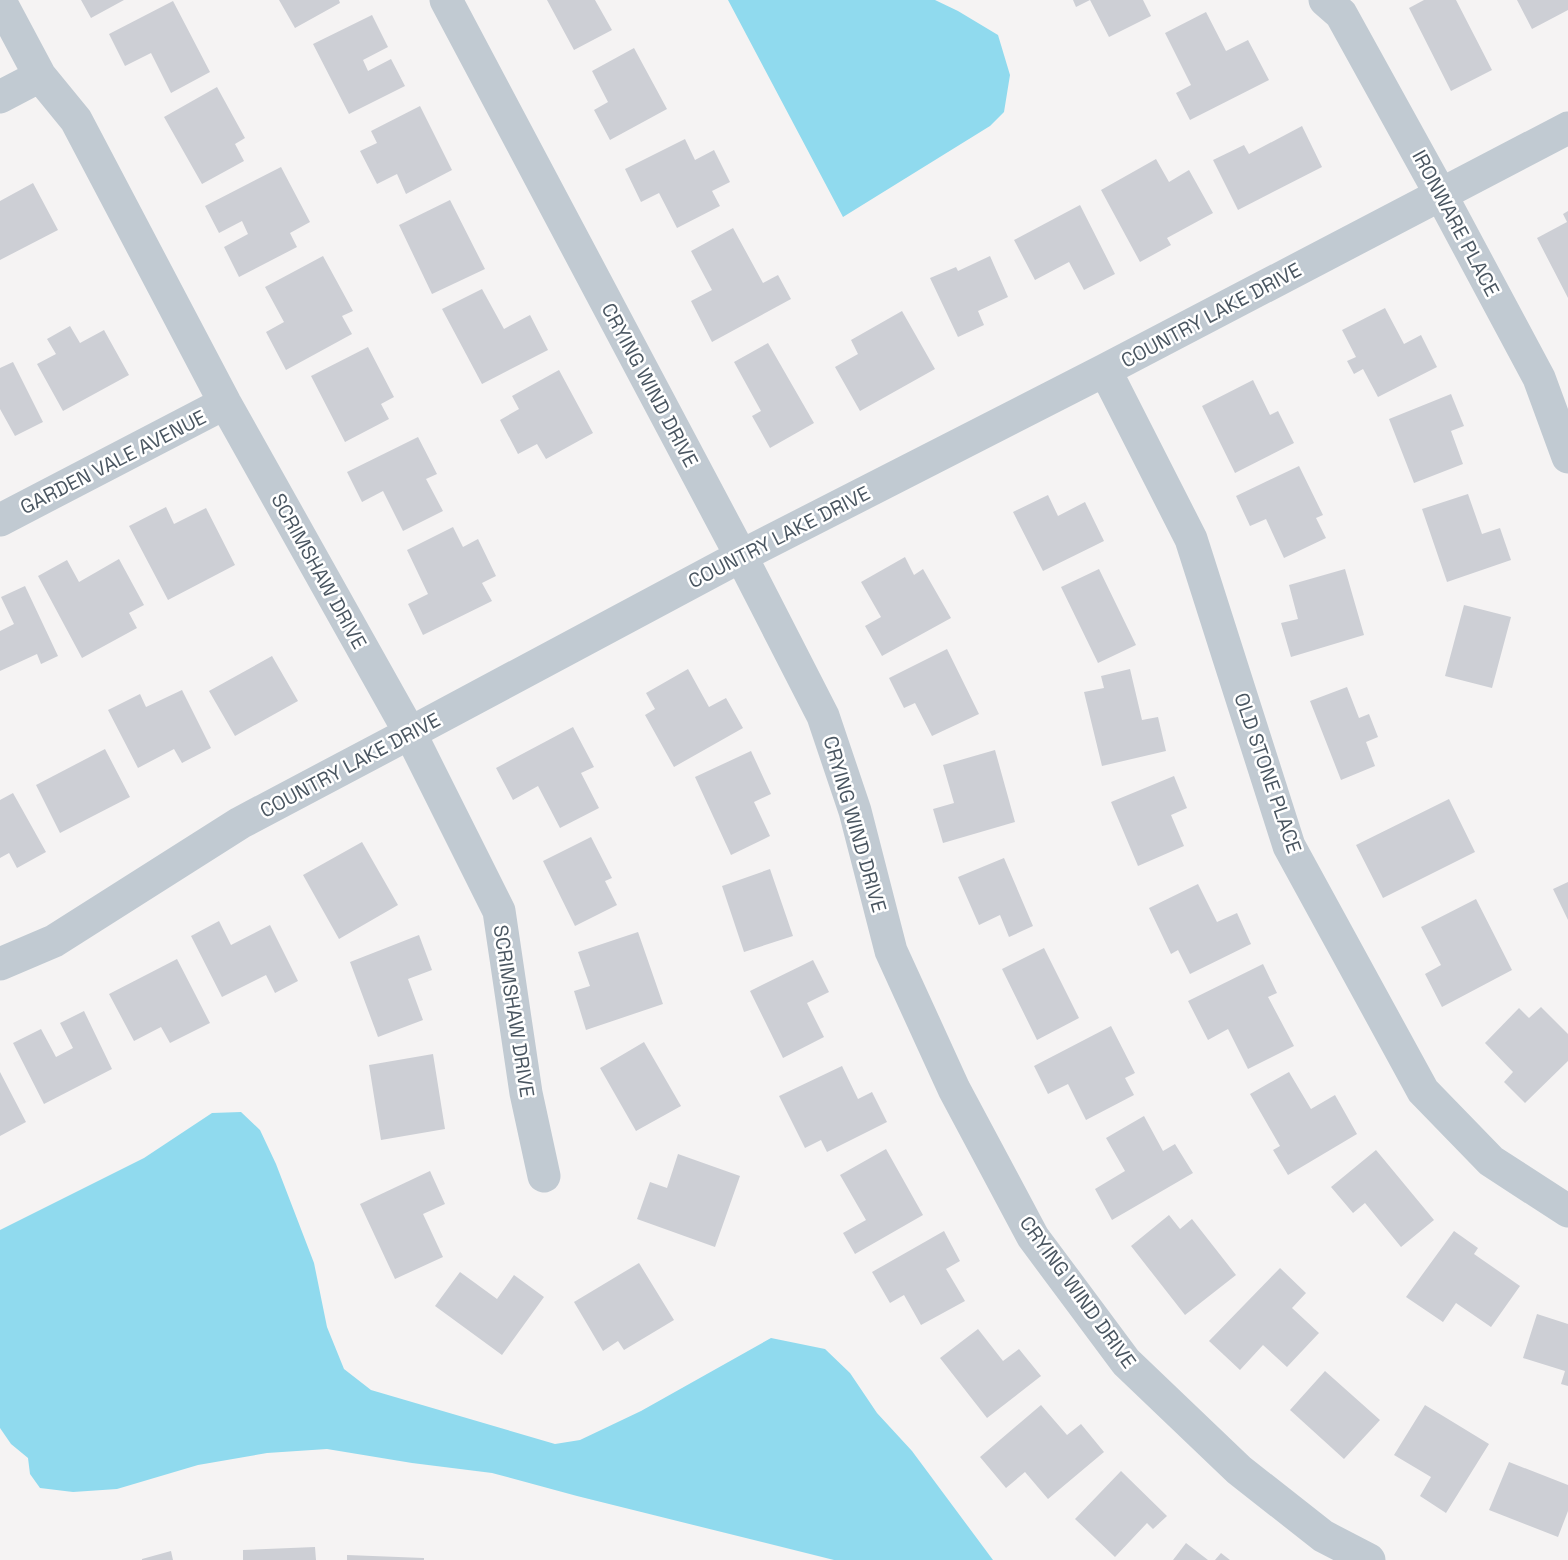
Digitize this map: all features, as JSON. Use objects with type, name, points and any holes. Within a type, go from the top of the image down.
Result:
[{"type":"street","name":"CRYING WIND DRIVE","points":[[446,0],[741,556],[823,716],[855,811],[891,951],[954,1089],[1033,1237],[1134,1370],[1239,1470],[1323,1536],[1369,1560]]},
{"type":"street","name":"IRONWARE PLACE","points":[[1325,0],[1341,15],[1539,378],[1568,457]]},
{"type":"street","name":"SCRIMSHAW DRIVE","points":[[0,1],[40,76],[76,120],[225,403],[410,734],[499,911],[526,1093],[544,1176]]},
{"type":"street","points":[[0,97],[40,76]]},
{"type":"street","name":"COUNTRY LAKE DRIVE","points":[[0,964],[54,941],[240,822],[410,734],[741,556],[1105,370],[1568,128]]},
{"type":"street","name":"OLD STONE PLACE","points":[[1105,370],[1191,539],[1289,846],[1423,1091],[1491,1161],[1568,1211]]},
{"type":"street","name":"GARDEN VALE AVENUE","points":[[0,520],[225,403]]},
{"type":"water","points":[[728,0],[935,0],[998,35],[1010,75],[1004,112],[990,126],[843,217]]},
{"type":"water","points":[[241,1112],[260,1130],[276,1164],[314,1263],[327,1327],[344,1369],[371,1390],[555,1444],[580,1440],[641,1411],[771,1338],[825,1349],[850,1373],[877,1413],[912,1451],[993,1560],[834,1560],[492,1473],[327,1449],[267,1453],[198,1465],[117,1489],[73,1492],[40,1488],[30,1474],[28,1458],[11,1444],[0,1428],[0,1230],[144,1158],[212,1113]]},
{"type":"building","points":[[81,0],[124,0],[91,18]]},
{"type":"building","points":[[279,0],[339,0],[340,3],[295,28]]},
{"type":"building","points":[[547,0],[595,0],[612,30],[574,50]]},
{"type":"building","points":[[1073,0],[1090,0],[1076,7]]},
{"type":"building","points":[[1090,0],[1143,0],[1151,16],[1109,37]]},
{"type":"building","points":[[1424,0],[1456,0],[1492,70],[1451,91],[1409,8]]},
{"type":"building","points":[[1517,0],[1568,0],[1568,10],[1532,29]]},
{"type":"building","points":[[173,1],[210,72],[171,93],[151,53],[125,66],[109,34]]},
{"type":"building","points":[[1206,12],[1226,51],[1248,40],[1269,80],[1190,120],[1176,93],[1191,85],[1165,33]]},
{"type":"building","points":[[372,15],[388,47],[363,60],[368,71],[391,59],[405,86],[349,114],[313,44]]},
{"type":"building","points":[[634,48],[667,109],[610,140],[594,110],[608,102],[592,71]]},
{"type":"building","points":[[217,87],[245,138],[235,144],[244,161],[202,184],[164,117]]},
{"type":"building","points":[[420,106],[452,170],[406,194],[397,174],[377,184],[360,151],[377,143],[371,131]]},
{"type":"building","points":[[1302,126],[1322,167],[1238,210],[1213,160],[1244,145],[1249,154]]},
{"type":"building","points":[[685,139],[695,160],[714,150],[730,182],[712,191],[720,206],[677,228],[659,193],[641,202],[625,169]]},
{"type":"building","points":[[1156,159],[1169,182],[1189,170],[1213,213],[1167,238],[1171,245],[1140,262],[1101,190]]},
{"type":"building","points":[[281,167],[310,222],[290,233],[297,247],[239,277],[224,247],[248,234],[242,221],[219,233],[205,206]]},
{"type":"building","points":[[33,183],[58,230],[0,260],[0,201]]},
{"type":"building","points":[[450,200],[485,269],[432,294],[399,225]]},
{"type":"building","points":[[1080,205],[1115,274],[1084,290],[1069,262],[1035,280],[1014,240]]},
{"type":"building","points":[[1568,211],[1568,298],[1537,238],[1567,222],[1563,214]]},
{"type":"building","points":[[733,228],[763,283],[778,275],[791,299],[712,342],[691,301],[712,290],[691,251]]},
{"type":"building","points":[[323,256],[353,311],[342,316],[352,334],[286,370],[266,332],[284,322],[265,287]]},
{"type":"building","points":[[990,256],[1008,297],[978,311],[984,325],[958,337],[930,278],[956,267],[958,271]]},
{"type":"building","points":[[482,289],[504,329],[530,315],[548,350],[482,384],[442,309]]},
{"type":"building","points":[[1385,308],[1404,344],[1421,335],[1437,367],[1378,397],[1363,369],[1354,374],[1347,361],[1356,357],[1342,330]]},
{"type":"building","points":[[902,311],[935,369],[860,411],[835,367],[858,354],[851,340]]},
{"type":"building","points":[[70,326],[80,343],[104,330],[129,375],[63,411],[37,364],[56,354],[47,339]]},
{"type":"building","points":[[768,343],[814,423],[770,448],[752,416],[761,411],[734,362]]},
{"type":"building","points":[[368,347],[394,397],[381,404],[389,419],[345,442],[311,376]]},
{"type":"building","points":[[13,362],[43,422],[15,436],[0,409],[0,368]]},
{"type":"building","points":[[559,370],[593,433],[546,459],[537,444],[518,454],[500,420],[519,409],[512,396]]},
{"type":"building","points":[[1253,380],[1270,415],[1278,411],[1294,443],[1235,473],[1202,406]]},
{"type":"building","points":[[1451,394],[1464,426],[1451,431],[1463,464],[1414,483],[1389,419]]},
{"type":"building","points":[[418,437],[437,474],[426,479],[443,511],[403,531],[383,491],[362,502],[347,472]]},
{"type":"building","points":[[1299,466],[1323,515],[1316,518],[1326,538],[1284,558],[1266,519],[1250,526],[1236,496]]},
{"type":"building","points":[[1468,494],[1482,534],[1500,528],[1511,560],[1447,582],[1422,509]]},
{"type":"building","points":[[1048,495],[1058,516],[1085,502],[1104,541],[1043,571],[1013,512]]},
{"type":"building","points":[[166,507],[174,524],[206,508],[235,565],[168,600],[129,526]]},
{"type":"building","points":[[453,527],[463,547],[478,539],[496,576],[482,583],[492,601],[423,635],[408,604],[428,594],[407,550]]},
{"type":"building","points":[[905,557],[914,575],[923,569],[951,618],[882,656],[865,626],[881,617],[861,582]]},
{"type":"building","points":[[119,559],[144,605],[129,613],[137,628],[82,658],[38,576],[67,560],[79,582]]},
{"type":"building","points":[[1099,569],[1136,645],[1098,663],[1061,587]]},
{"type":"building","points":[[1345,569],[1364,635],[1291,657],[1281,623],[1298,619],[1289,585]]},
{"type":"building","points":[[25,586],[58,656],[41,664],[37,654],[0,671],[0,631],[14,624],[1,597]]},
{"type":"building","points":[[1464,605],[1511,617],[1492,688],[1445,676]]},
{"type":"building","points":[[947,649],[979,714],[932,736],[915,703],[904,708],[889,678]]},
{"type":"building","points":[[272,656],[298,701],[235,736],[209,691]]},
{"type":"building","points":[[688,669],[709,707],[726,698],[743,728],[674,767],[645,715],[655,709],[646,693]]},
{"type":"building","points":[[1130,669],[1142,720],[1158,717],[1166,751],[1102,766],[1084,692],[1104,688],[1101,676]]},
{"type":"building","points":[[1347,687],[1359,718],[1369,714],[1378,737],[1366,742],[1375,766],[1341,780],[1310,701]]},
{"type":"building","points":[[182,690],[211,748],[182,763],[174,749],[138,768],[108,710],[140,694],[146,707]]},
{"type":"building","points":[[573,727],[594,767],[581,773],[599,808],[560,828],[538,786],[513,800],[496,768]]},
{"type":"building","points":[[105,749],[130,797],[60,833],[36,785]]},
{"type":"building","points":[[995,750],[1015,822],[943,843],[933,809],[954,803],[943,765]]},
{"type":"building","points":[[751,751],[771,794],[754,802],[770,836],[731,855],[695,777]]},
{"type":"building","points":[[1174,776],[1187,808],[1171,815],[1184,846],[1138,866],[1111,802]]},
{"type":"building","points":[[13,793],[46,852],[17,868],[9,853],[0,858],[0,800]]},
{"type":"building","points":[[1449,799],[1475,852],[1383,898],[1356,845]]},
{"type":"building","points":[[591,837],[612,878],[605,881],[617,905],[575,926],[543,861]]},
{"type":"building","points":[[362,842],[398,905],[339,939],[303,875]]},
{"type":"building","points":[[1004,858],[1033,926],[1009,937],[1000,915],[979,925],[958,877]]},
{"type":"building","points":[[770,869],[793,936],[744,952],[722,886]]},
{"type":"building","points":[[1568,882],[1568,920],[1553,889]]},
{"type":"building","points":[[1198,884],[1217,922],[1237,913],[1251,944],[1190,974],[1178,950],[1171,954],[1149,908]]},
{"type":"building","points":[[1476,899],[1512,970],[1442,1007],[1425,974],[1441,965],[1421,927]]},
{"type":"building","points":[[219,921],[231,945],[270,925],[298,981],[275,993],[266,975],[222,997],[191,936]]},
{"type":"building","points":[[638,932],[663,1004],[586,1030],[574,991],[590,986],[578,952]]},
{"type":"building","points":[[419,935],[432,970],[408,979],[423,1020],[378,1037],[350,962]]},
{"type":"building","points":[[1044,948],[1079,1018],[1037,1040],[1002,969]]},
{"type":"building","points":[[177,959],[210,1023],[170,1043],[161,1027],[134,1041],[109,994]]},
{"type":"building","points":[[813,960],[829,992],[807,1003],[824,1037],[783,1058],[750,991]]},
{"type":"building","points":[[1263,964],[1277,993],[1268,997],[1294,1046],[1248,1069],[1228,1029],[1208,1040],[1188,1001]]},
{"type":"building","points":[[1541,1007],[1568,1034],[1568,1061],[1525,1103],[1504,1082],[1513,1072],[1485,1043],[1519,1008],[1529,1018]]},
{"type":"building","points":[[84,1011],[112,1069],[44,1104],[13,1043],[41,1029],[56,1057],[73,1048],[60,1023]]},
{"type":"building","points":[[1111,1026],[1135,1073],[1125,1078],[1134,1095],[1086,1120],[1068,1084],[1048,1094],[1034,1066]]},
{"type":"building","points":[[644,1042],[681,1106],[636,1131],[600,1068]]},
{"type":"building","points":[[433,1054],[445,1129],[381,1140],[369,1065]]},
{"type":"building","points":[[842,1066],[858,1099],[872,1092],[887,1122],[827,1152],[821,1140],[805,1148],[779,1096]]},
{"type":"building","points":[[0,1072],[26,1122],[0,1136]]},
{"type":"building","points":[[1289,1072],[1311,1109],[1335,1095],[1357,1134],[1288,1175],[1273,1150],[1280,1146],[1250,1094]]},
{"type":"building","points":[[1144,1116],[1163,1151],[1175,1144],[1193,1173],[1112,1220],[1095,1189],[1125,1171],[1106,1138]]},
{"type":"building","points":[[886,1149],[923,1215],[855,1254],[843,1233],[866,1220],[840,1175]]},
{"type":"building","points":[[1376,1150],[1434,1220],[1401,1247],[1365,1203],[1353,1213],[1331,1187]]},
{"type":"building","points":[[678,1154],[740,1176],[715,1247],[637,1219],[650,1182],[667,1188]]},
{"type":"building","points":[[430,1171],[445,1204],[423,1214],[443,1257],[395,1279],[360,1204]]},
{"type":"building","points":[[1169,1215],[1180,1229],[1192,1219],[1236,1275],[1185,1315],[1131,1246]]},
{"type":"building","points":[[944,1231],[960,1261],[946,1269],[965,1301],[921,1325],[904,1295],[890,1303],[872,1272]]},
{"type":"building","points":[[1454,1231],[1478,1248],[1474,1254],[1520,1286],[1491,1327],[1456,1303],[1443,1322],[1406,1297]]},
{"type":"building","points":[[639,1263],[674,1320],[624,1350],[618,1341],[603,1351],[574,1302]]},
{"type":"building","points":[[1280,1268],[1306,1293],[1292,1308],[1319,1333],[1287,1367],[1263,1345],[1240,1370],[1209,1341]]},
{"type":"building","points":[[460,1272],[497,1299],[514,1275],[544,1297],[502,1355],[435,1306]]},
{"type":"building","points":[[1537,1314],[1568,1324],[1568,1386],[1561,1384],[1565,1371],[1523,1358]]},
{"type":"building","points":[[978,1329],[1003,1361],[1019,1349],[1041,1376],[987,1418],[940,1358]]},
{"type":"building","points":[[1325,1371],[1380,1420],[1344,1459],[1290,1410]]},
{"type":"building","points":[[1041,1405],[1067,1435],[1081,1424],[1104,1452],[1048,1499],[1025,1472],[1006,1488],[980,1457]]},
{"type":"building","points":[[1425,1405],[1489,1444],[1446,1513],[1420,1496],[1431,1477],[1394,1455]]},
{"type":"building","points":[[1509,1462],[1568,1485],[1568,1511],[1558,1537],[1489,1510]]},
{"type":"building","points":[[1121,1471],[1167,1516],[1153,1529],[1147,1523],[1115,1557],[1075,1519]]},
{"type":"building","points":[[1186,1543],[1208,1560],[1173,1560]]},
{"type":"building","points":[[315,1547],[316,1560],[243,1560],[243,1550]]},
{"type":"building","points":[[171,1551],[173,1560],[142,1560],[142,1559]]},
{"type":"building","points":[[1221,1553],[1230,1560],[1215,1560]]},
{"type":"building","points":[[347,1555],[424,1558],[424,1560],[347,1560]]}]
